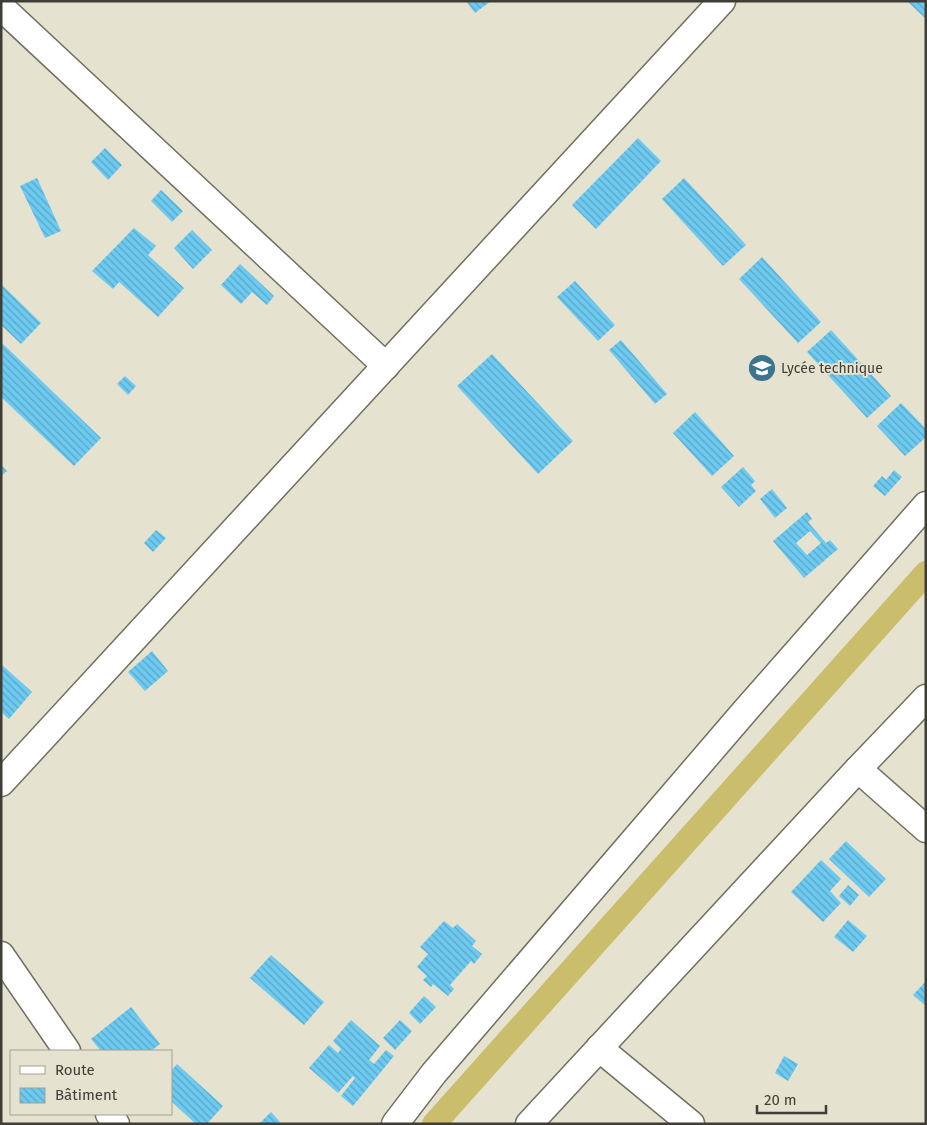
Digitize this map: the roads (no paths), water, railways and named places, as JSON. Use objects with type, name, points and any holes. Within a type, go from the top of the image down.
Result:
[{"type":"street","points":[[1,784],[722,1]]},
{"type":"street","points":[[1,6],[386,366]]},
{"type":"street","points":[[394,1124],[446,1058],[745,711],[926,505]]},
{"type":"street","points":[[530,1124],[926,698]]},
{"type":"street","points":[[858,769],[926,829]]},
{"type":"street","points":[[1,955],[66,1050]]},
{"type":"street","points":[[599,1048],[691,1124]]},
{"type":"waterway","points":[[434,1124],[926,573]]},
{"type":"place","name":"Lycée technique","points":[[762,368]]}]
